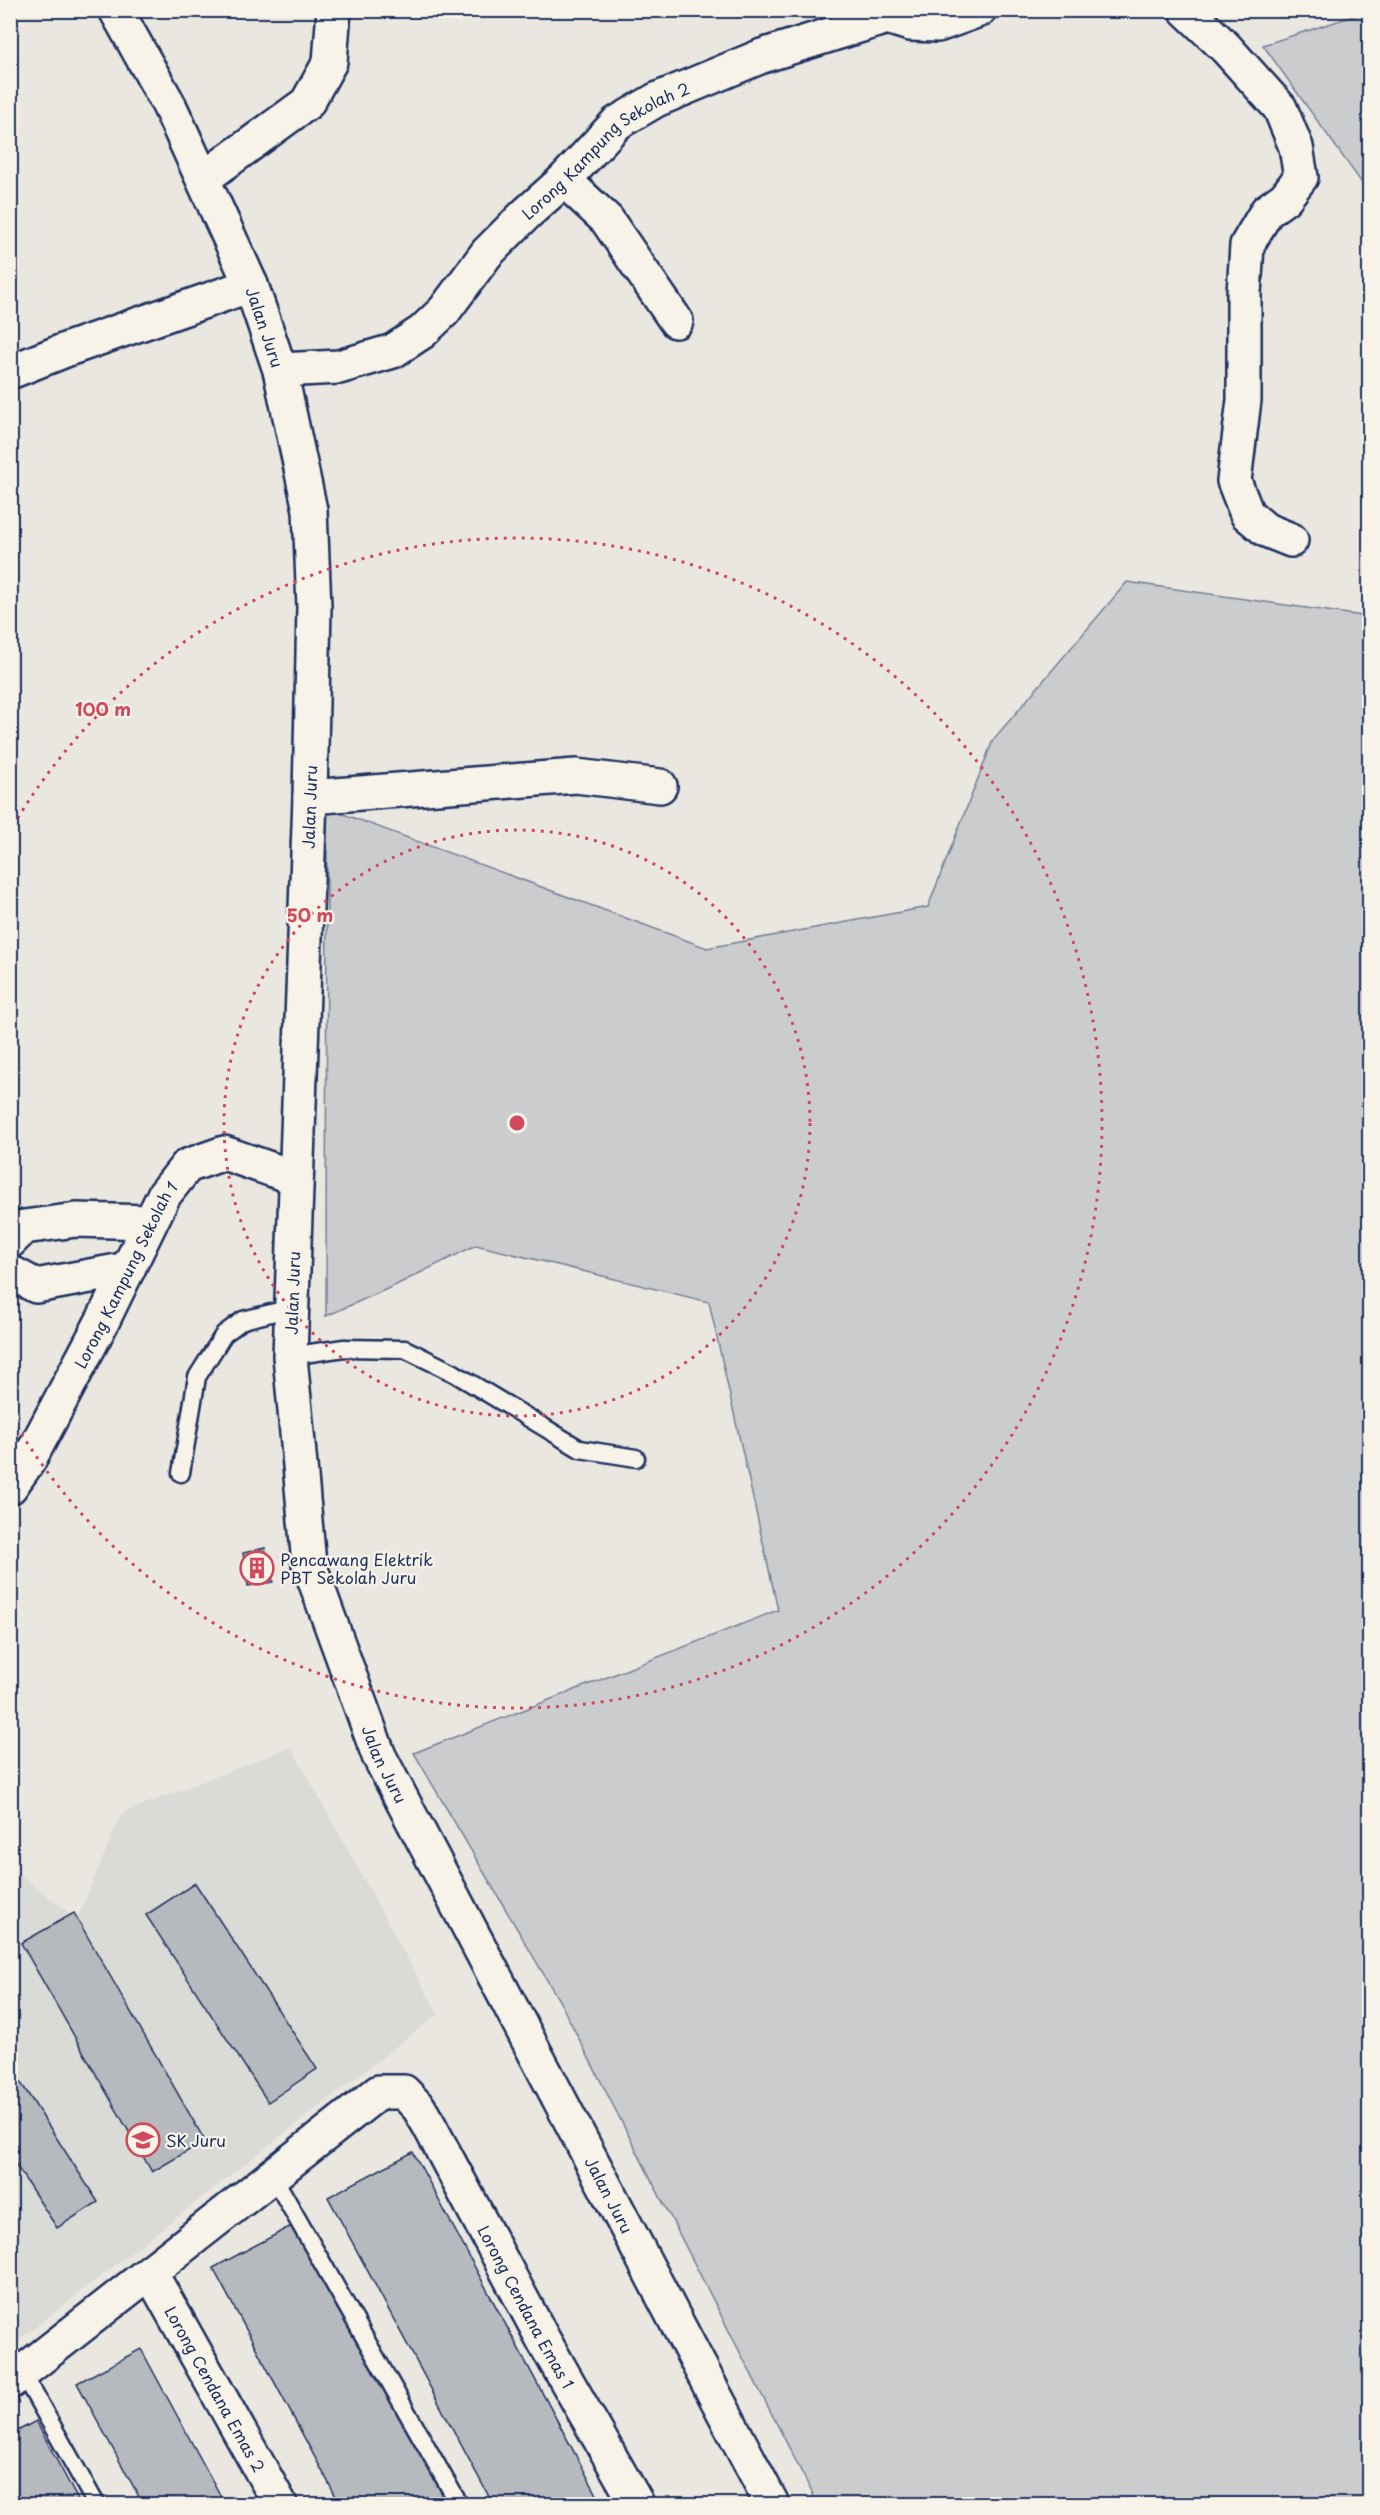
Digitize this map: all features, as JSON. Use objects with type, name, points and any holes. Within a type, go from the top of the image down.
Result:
[{"type":"street","name":"Jalan Juru","points":[[116,10],[170,105],[251,285],[280,370],[310,510],[314,607],[310,796],[290,1356],[309,1564],[380,1756],[772,2505]]},
{"type":"street","points":[[204,178],[307,103],[330,62],[334,10]]},
{"type":"street","name":"Lorong Kampung Sekolah 2","points":[[280,370],[339,367],[393,351],[422,332],[444,311],[486,254],[564,180],[618,123],[656,100],[762,56],[888,14],[910,24],[938,25],[979,10]]},
{"type":"street","points":[[1186,10],[1226,48],[1280,108],[1296,147],[1301,177],[1285,198],[1267,211],[1247,245],[1244,294],[1244,400],[1234,481],[1247,514],[1266,530],[1291,540]]},
{"type":"street","points":[[564,180],[608,219],[676,321]]},
{"type":"street","points":[[10,372],[68,349],[251,285]]},
{"type":"street","points":[[310,796],[576,776],[660,786]]},
{"type":"street","name":"Lorong Kampung Sekolah 1","points":[[10,1487],[29,1460],[164,1195],[187,1166],[224,1153],[296,1178]]},
{"type":"street","points":[[10,1241],[24,1227],[76,1220],[150,1222]]},
{"type":"street","points":[[10,1272],[36,1286],[128,1269]]},
{"type":"street","name":"Lorong Cendana Emas 1","points":[[273,2176],[379,2092],[404,2092],[419,2108],[544,2341],[637,2505]]},
{"type":"street","points":[[16,2377],[273,2176]]},
{"type":"street","name":"Lorong Cendana Emas 2","points":[[150,2272],[280,2505]]},
{"type":"lane","points":[[181,1473],[196,1377],[224,1334],[243,1320],[291,1308]]},
{"type":"lane","points":[[290,1356],[344,1347],[405,1349],[454,1373],[580,1449],[636,1458]]},
{"type":"lane","points":[[273,2176],[459,2505]]},
{"type":"lane","points":[[16,2377],[96,2505]]},
{"type":"shaded area","points":[[1370,11],[1369,193],[1263,45]]},
{"type":"shaded area","points":[[1127,582],[1369,617],[1369,2504],[818,2504],[560,2002],[414,1753],[778,1610],[709,1302],[476,1245],[396,1285],[326,1316],[327,808],[707,948],[928,907],[993,740]]},
{"type":"shaded area","name":"SK Juru","points":[[291,1747],[438,2014],[11,2346],[11,1867],[77,1919],[122,1813]]},
{"type":"building","name":"Pencawang Elektrik PBT Sekolah Juru","points":[[265,1548],[273,1582],[248,1586],[243,1553]]},
{"type":"building","points":[[195,1883],[317,2069],[268,2102],[146,1915]]},
{"type":"building","points":[[74,1913],[205,2141],[152,2172],[21,1943]]},
{"type":"building","points":[[10,2066],[98,2202],[57,2228],[10,2156]]},
{"type":"building","points":[[413,2152],[602,2504],[493,2504],[328,2197]]},
{"type":"building","points":[[297,2223],[448,2504],[340,2504],[213,2268]]},
{"type":"building","points":[[141,2349],[225,2504],[143,2504],[77,2383]]},
{"type":"building","points":[[36,2421],[80,2504],[10,2504],[10,2435]]},
{"type":"place","name":"Pencawang Elektrik PBT Sekolah Juru","points":[[257,1568]]},
{"type":"place","name":"SK Juru","points":[[143,2140]]}]
